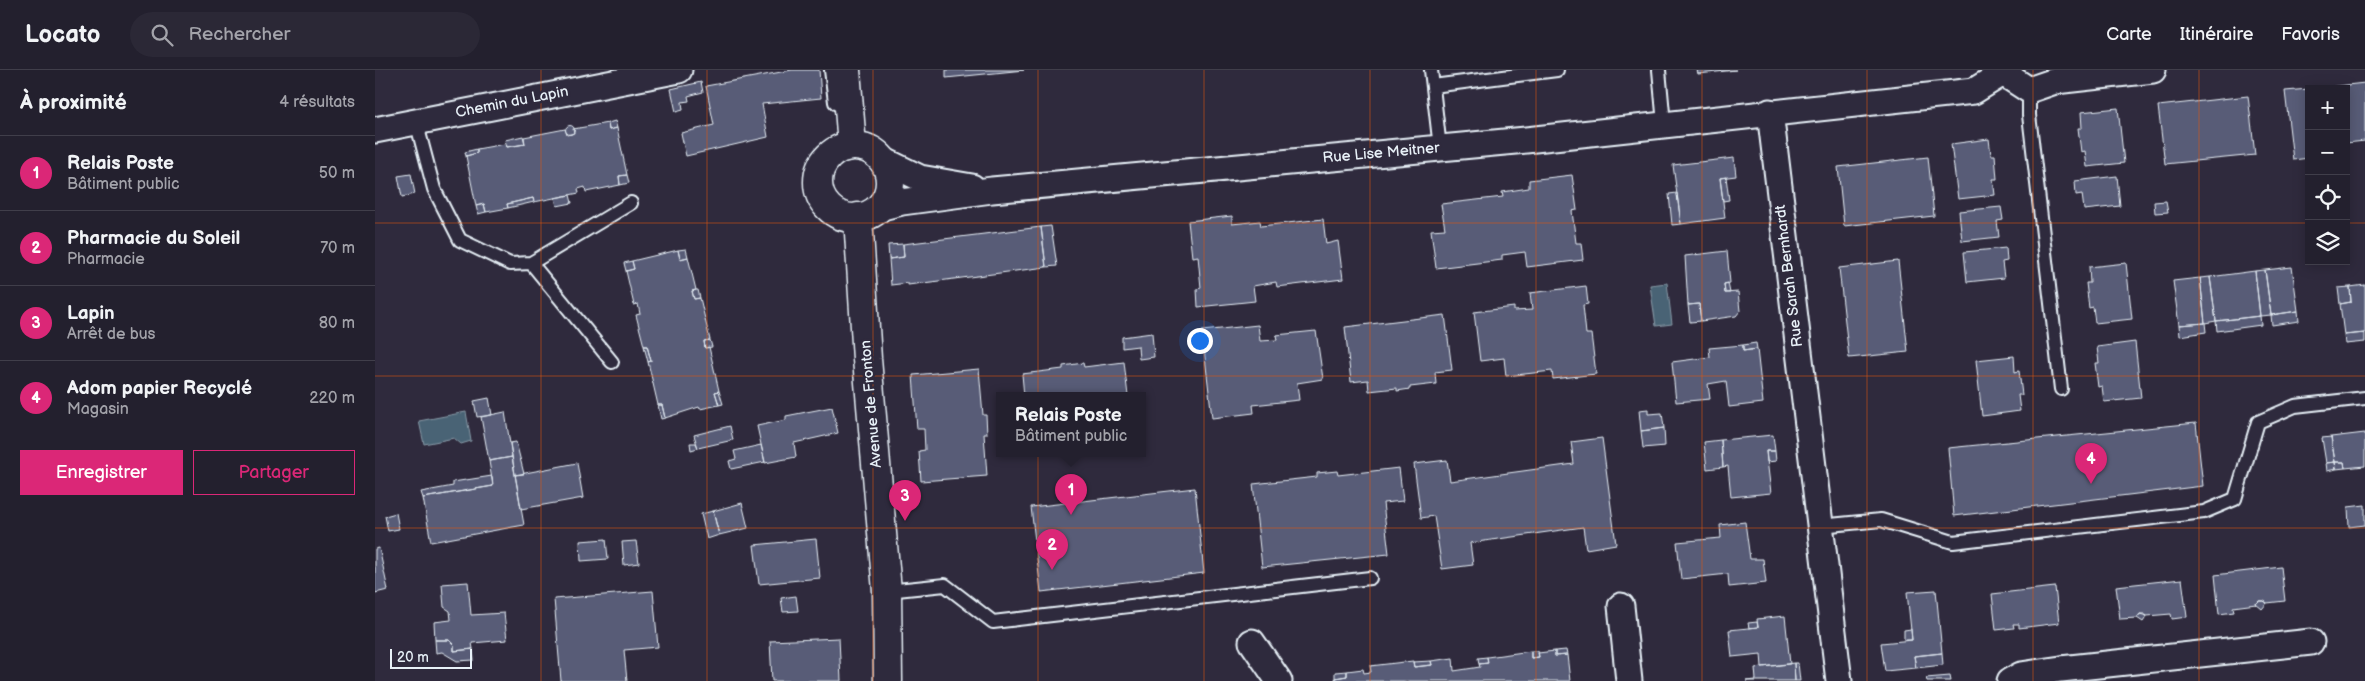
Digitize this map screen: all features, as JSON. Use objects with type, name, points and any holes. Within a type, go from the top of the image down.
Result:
[{"type":"main road","points":[[846,70],[852,146]]},
{"type":"main road","points":[[863,147],[873,151],[883,160],[888,173],[888,193],[868,213],[847,217],[831,208],[821,195],[818,184],[819,173],[827,158],[841,148],[863,147]]},
{"type":"main road","name":"Avenue de Fronton","points":[[868,213],[868,369],[887,591],[888,681]]},
{"type":"street","name":"Chemin du Lapin","points":[[375,130],[679,70]]},
{"type":"street","points":[[1770,112],[1974,90],[2004,72],[2029,90],[2055,81],[2153,70]]},
{"type":"street","name":"Rue Lise Meitner","points":[[868,213],[902,202],[992,190],[1440,148],[1770,112]]},
{"type":"street","name":"Rue Sarah Bernhardt","points":[[1770,112],[1839,681]]},
{"type":"street","name":"Rue Lise Meitner","points":[[883,160],[920,178],[992,190]]},
{"type":"street","points":[[1621,606],[1629,681]]},
{"type":"street","points":[[1252,642],[1279,681]]},
{"type":"street","points":[[2010,681],[2021,675],[2061,669],[2311,642]]},
{"type":"lane","points":[[831,70],[835,102],[849,113]]},
{"type":"lane","points":[[1431,70],[1440,148]]},
{"type":"lane","points":[[1433,86],[1557,70]]},
{"type":"lane","points":[[1659,70],[1664,124]]},
{"type":"lane","points":[[2029,90],[2029,115],[2061,389]]},
{"type":"lane","points":[[416,121],[434,189],[461,240],[510,264],[531,263],[631,203]]},
{"type":"lane","points":[[531,263],[612,362]]},
{"type":"lane","points":[[1820,526],[1881,520],[1953,542],[2204,512],[2235,499],[2258,422],[2295,406],[2365,398]]},
{"type":"lane","points":[[887,591],[945,585],[993,622],[1370,578]]},
{"type":"water","points":[[1667,283],[1672,324],[1656,326],[1650,285]]},
{"type":"water","points":[[466,412],[471,441],[461,444],[454,438],[424,444],[419,421]]},
{"type":"building","points":[[792,70],[819,70],[821,98],[762,104],[768,137],[686,156],[681,133],[714,125],[706,86]]},
{"type":"building","points":[[946,70],[1024,70],[946,78]]},
{"type":"building","points":[[1697,70],[1736,70],[1698,74]]},
{"type":"building","points":[[701,82],[703,92],[688,96],[689,101],[682,102],[683,110],[676,112],[671,89]]},
{"type":"building","points":[[2365,83],[2365,141],[2350,143],[2350,85],[2347,85]]},
{"type":"building","points":[[2305,89],[2305,158],[2293,160],[2285,91]]},
{"type":"building","points":[[2248,96],[2255,155],[2165,164],[2158,106]]},
{"type":"building","points":[[2118,108],[2124,163],[2087,167],[2085,151],[2081,152],[2078,128],[2082,128],[2081,112]]},
{"type":"building","points":[[615,121],[617,128],[609,130],[608,123]]},
{"type":"building","points":[[608,123],[609,130],[617,128],[627,175],[619,176],[620,185],[586,192],[585,187],[578,189],[579,193],[534,202],[533,198],[507,204],[508,208],[486,212],[484,204],[476,206],[466,156],[477,153],[477,149],[505,144],[507,147],[525,144],[524,137],[565,129],[567,135],[574,133],[573,129]]},
{"type":"building","points":[[570,125],[575,130],[570,135],[565,130]]},
{"type":"building","points":[[523,136],[525,144],[507,147],[505,140]]},
{"type":"building","points":[[1989,139],[1991,155],[1995,155],[1997,179],[1993,179],[1995,195],[1958,199],[1951,144]]},
{"type":"building","points":[[477,149],[477,153],[466,156],[465,152]]},
{"type":"building","points":[[1928,157],[1934,216],[1844,226],[1838,167]]},
{"type":"building","points":[[1734,158],[1736,176],[1720,178],[1725,218],[1681,224],[1673,165]]},
{"type":"building","points":[[411,174],[415,194],[402,197],[398,176]]},
{"type":"building","points":[[627,175],[629,183],[620,185],[619,176]]},
{"type":"building","points":[[1572,175],[1577,210],[1572,211],[1576,243],[1581,243],[1583,260],[1527,267],[1525,252],[1502,255],[1502,260],[1436,268],[1431,230],[1445,229],[1441,204],[1503,197],[1502,192],[1529,188],[1529,180]]},
{"type":"building","points":[[2117,176],[2120,206],[2084,210],[2082,194],[2076,195],[2075,181]]},
{"type":"building","points":[[1726,177],[1729,200],[1723,201],[1720,178]]},
{"type":"building","points":[[1677,193],[1681,224],[1672,225],[1669,194]]},
{"type":"building","points":[[570,195],[572,203],[557,206],[555,198]]},
{"type":"building","points":[[533,198],[534,202],[508,208],[507,204]]},
{"type":"building","points":[[2166,201],[2168,212],[2155,213],[2154,202]]},
{"type":"building","points":[[484,204],[486,212],[478,214],[476,206]]},
{"type":"building","points":[[2001,207],[2003,220],[1997,221],[1999,237],[1962,241],[1959,211]]},
{"type":"building","points":[[1232,216],[1232,224],[1260,221],[1261,226],[1323,219],[1326,244],[1338,241],[1343,279],[1277,287],[1276,282],[1253,286],[1255,301],[1198,307],[1197,289],[1201,288],[1198,256],[1192,257],[1188,221]]},
{"type":"building","points":[[1051,226],[1057,266],[1046,267],[1041,227]]},
{"type":"building","points":[[1041,227],[1046,267],[908,285],[908,283],[891,285],[889,259],[904,257],[903,244]]},
{"type":"building","points":[[903,244],[904,257],[889,259],[888,245]]},
{"type":"building","points":[[2006,248],[2007,261],[2002,262],[2004,278],[1967,282],[1964,252]]},
{"type":"building","points":[[686,249],[688,257],[680,259],[678,250]]},
{"type":"building","points":[[678,250],[680,259],[688,257],[696,290],[692,291],[694,299],[700,298],[710,340],[704,341],[705,348],[709,347],[719,391],[715,392],[719,405],[700,409],[699,407],[665,418],[662,405],[658,405],[648,362],[651,361],[647,346],[644,346],[636,315],[640,314],[638,304],[634,305],[626,271],[634,269],[632,261]]},
{"type":"building","points":[[1727,251],[1730,283],[1724,284],[1725,293],[1738,292],[1740,311],[1736,316],[1701,321],[1699,304],[1688,305],[1685,256]]},
{"type":"building","points":[[632,261],[634,269],[626,271],[624,263]]},
{"type":"building","points":[[1898,261],[1908,352],[1849,358],[1839,268]]},
{"type":"building","points":[[2126,263],[2132,319],[2095,323],[2093,307],[2089,308],[2086,283],[2090,283],[2089,267]]},
{"type":"building","points":[[2292,267],[2298,311],[2271,315],[2265,270]]},
{"type":"building","points":[[2265,270],[2271,315],[2260,316],[2255,271]]},
{"type":"building","points":[[2255,271],[2260,316],[2216,321],[2210,277]]},
{"type":"building","points":[[2210,277],[2216,321],[2205,323],[2200,278]]},
{"type":"building","points":[[2200,278],[2205,323],[2179,325],[2173,281]]},
{"type":"building","points":[[1728,283],[1730,293],[1725,293],[1724,284]]},
{"type":"building","points":[[2365,285],[2365,333],[2344,335],[2340,304],[2351,302],[2350,287]]},
{"type":"building","points":[[1586,286],[1588,304],[1583,305],[1586,334],[1591,334],[1596,374],[1553,379],[1552,371],[1506,376],[1504,358],[1480,361],[1474,312],[1514,307],[1514,311],[1532,310],[1530,293]]},
{"type":"building","points":[[2350,287],[2351,302],[2340,304],[2338,288]]},
{"type":"building","points":[[698,290],[700,298],[694,299],[692,291]]},
{"type":"building","points":[[1699,304],[1701,321],[1690,322],[1688,305]]},
{"type":"building","points":[[2298,311],[2299,321],[2272,325],[2271,315]]},
{"type":"building","points":[[1445,315],[1452,370],[1435,372],[1436,384],[1410,387],[1410,389],[1397,391],[1397,388],[1369,391],[1368,380],[1351,382],[1345,327]]},
{"type":"building","points":[[2260,316],[2261,325],[2217,331],[2216,321]]},
{"type":"building","points":[[2205,323],[2206,332],[2180,336],[2179,325]]},
{"type":"building","points":[[1258,325],[1260,341],[1277,340],[1276,335],[1316,331],[1323,379],[1297,383],[1299,400],[1253,405],[1254,413],[1212,418],[1202,331]]},
{"type":"building","points":[[1152,333],[1154,357],[1139,359],[1138,346],[1122,348],[1122,337]]},
{"type":"building","points":[[2365,333],[2365,342],[2345,344],[2344,335]]},
{"type":"building","points":[[710,340],[712,347],[705,348],[704,341]]},
{"type":"building","points":[[2135,342],[2141,398],[2104,402],[2102,386],[2098,387],[2095,363],[2099,363],[2097,347]]},
{"type":"building","points":[[1756,343],[1757,349],[1743,351],[1743,345]]},
{"type":"building","points":[[1743,345],[1743,351],[1757,349],[1763,403],[1729,407],[1726,381],[1708,384],[1710,399],[1676,402],[1672,362],[1710,357],[1709,348]]},
{"type":"building","points":[[644,346],[647,346],[651,361],[648,362]]},
{"type":"building","points":[[2014,356],[2015,372],[2019,371],[2022,395],[2018,395],[2020,411],[1982,416],[1976,360]]},
{"type":"building","points":[[1124,362],[1128,392],[1024,392],[1022,374],[1063,369],[1063,366],[1083,363],[1084,367]]},
{"type":"building","points":[[979,369],[983,415],[986,415],[987,434],[984,434],[987,476],[921,481],[919,451],[925,450],[924,429],[917,429],[913,375]]},
{"type":"building","points":[[719,391],[723,404],[719,405],[715,392]]},
{"type":"building","points":[[489,398],[492,415],[477,417],[474,401]]},
{"type":"building","points":[[658,405],[662,405],[665,418],[661,419]]},
{"type":"building","points":[[832,407],[838,433],[794,443],[796,457],[765,463],[757,426],[786,420],[786,416]]},
{"type":"building","points":[[1648,409],[1648,414],[1662,413],[1664,428],[1641,431],[1639,410]]},
{"type":"building","points":[[505,412],[512,457],[489,461],[481,417]]},
{"type":"building","points":[[2196,423],[2203,486],[1954,516],[1948,448]]},
{"type":"building","points":[[730,426],[733,440],[698,448],[694,435]]},
{"type":"building","points":[[1664,428],[1665,446],[1643,448],[1641,431]]},
{"type":"building","points":[[2365,433],[2365,466],[2345,468],[2344,462],[2335,462],[2331,437]]},
{"type":"building","points":[[1773,435],[1775,451],[1766,451],[1771,493],[1731,497],[1728,466],[1723,467],[1721,440]]},
{"type":"building","points":[[2331,437],[2335,462],[2326,463],[2322,438]]},
{"type":"building","points":[[1602,438],[1616,544],[1586,549],[1583,527],[1470,543],[1473,565],[1442,569],[1434,516],[1421,518],[1414,464],[1447,460],[1450,481],[1574,464],[1571,442]]},
{"type":"building","points":[[1721,440],[1723,467],[1707,469],[1704,442]]},
{"type":"building","points":[[516,442],[524,474],[515,475],[510,443]]},
{"type":"building","points":[[690,443],[696,443],[698,448],[691,450]]},
{"type":"building","points":[[761,445],[765,462],[731,469],[729,461],[736,459],[734,451]]},
{"type":"building","points":[[1766,451],[1775,451],[1776,461],[1767,462]]},
{"type":"building","points":[[512,457],[524,525],[431,542],[423,498],[493,486],[489,461]]},
{"type":"building","points":[[2335,462],[2344,462],[2345,468],[2336,469]]},
{"type":"building","points":[[2335,462],[2336,469],[2327,471],[2326,463]]},
{"type":"building","points":[[577,463],[583,498],[521,509],[515,475]]},
{"type":"building","points":[[1399,468],[1403,501],[1383,503],[1389,554],[1262,567],[1253,484],[1317,477],[1317,473],[1337,471],[1338,475]]},
{"type":"building","points":[[492,476],[493,486],[423,498],[421,492],[453,486],[453,482]]},
{"type":"building","points":[[1195,488],[1204,573],[1041,592],[1031,507]]},
{"type":"building","points":[[742,503],[748,528],[719,535],[713,511]]},
{"type":"building","points":[[2365,505],[2365,525],[2349,527],[2348,507]]},
{"type":"building","points":[[713,511],[719,535],[707,539],[701,514]]},
{"type":"building","points":[[396,513],[399,529],[388,531],[385,516]]},
{"type":"building","points":[[1745,522],[1750,559],[1763,559],[1766,583],[1729,587],[1728,574],[1681,579],[1677,542],[1721,538],[1720,525]]},
{"type":"building","points":[[606,539],[608,559],[581,561],[580,541]]},
{"type":"building","points":[[816,539],[820,578],[759,584],[754,545]]},
{"type":"building","points":[[636,541],[639,563],[624,565],[622,542]]},
{"type":"building","points":[[379,548],[388,590],[375,593],[375,549]]},
{"type":"building","points":[[2281,567],[2285,601],[2267,603],[2259,601],[2256,604],[2233,607],[2234,612],[2219,614],[2215,575]]},
{"type":"building","points":[[2182,579],[2187,617],[2172,619],[2171,614],[2147,616],[2140,614],[2137,618],[2120,619],[2116,586]]},
{"type":"building","points":[[468,582],[471,615],[504,613],[507,640],[472,643],[473,649],[454,651],[454,645],[449,640],[435,640],[434,622],[451,620],[450,611],[444,607],[442,584]]},
{"type":"building","points":[[2055,587],[2059,623],[2019,628],[2019,624],[2013,624],[2014,628],[1996,630],[1992,594]]},
{"type":"building","points":[[1936,590],[1942,653],[1914,656],[1916,668],[1885,671],[1881,643],[1912,640],[1907,592]]},
{"type":"building","points":[[653,591],[658,647],[624,650],[627,681],[561,681],[554,599]]},
{"type":"building","points":[[796,596],[798,611],[783,612],[781,598]]},
{"type":"building","points":[[2259,601],[2267,603],[2262,609],[2256,604]]},
{"type":"building","points":[[2140,614],[2147,616],[2143,622],[2137,618]]},
{"type":"building","points":[[1785,616],[1790,664],[1762,667],[1761,654],[1732,657],[1729,630],[1758,627],[1757,619]]},
{"type":"building","points":[[1757,622],[1758,627],[1749,628],[1748,623]]},
{"type":"building","points":[[1911,629],[1912,640],[1904,640],[1904,630]]},
{"type":"building","points":[[839,638],[841,681],[772,681],[770,641]]},
{"type":"building","points":[[435,640],[449,640],[454,645],[454,651],[473,649],[474,660],[457,661],[442,652],[436,653]]},
{"type":"building","points":[[1566,650],[1567,655],[1555,656],[1555,651]]},
{"type":"building","points":[[1531,651],[1538,651],[1539,657],[1531,658]]},
{"type":"building","points":[[1531,651],[1531,658],[1539,657],[1538,653],[1555,651],[1555,656],[1567,655],[1570,681],[1336,681],[1335,678],[1347,676],[1347,671],[1363,669],[1364,673],[1371,672],[1370,666],[1413,661],[1414,667],[1432,665],[1431,661],[1453,658],[1454,671],[1480,667],[1479,664],[1488,663],[1487,657]]},
{"type":"building","points":[[1942,653],[1943,665],[1916,668],[1914,656]]},
{"type":"building","points":[[1487,657],[1488,663],[1479,664],[1478,658]]},
{"type":"building","points":[[1431,661],[1432,665],[1414,667],[1413,662]]},
{"type":"building","points":[[1794,663],[1795,681],[1746,681],[1756,680],[1755,668]]},
{"type":"building","points":[[1794,663],[1798,663],[1800,681],[1795,681]]},
{"type":"building","points":[[1347,671],[1347,676],[1335,678],[1335,672]]},
{"type":"building","points":[[1950,676],[1951,681],[1927,681],[1926,678]]},
{"type":"place","name":"Adom papier Recyclé","points":[[2091,484]]},
{"type":"place","name":"Relais Poste","points":[[1071,515]]},
{"type":"place","name":"Lapin","points":[[905,521]]},
{"type":"place","name":"Pharmacie du Soleil","points":[[1052,570]]}]
